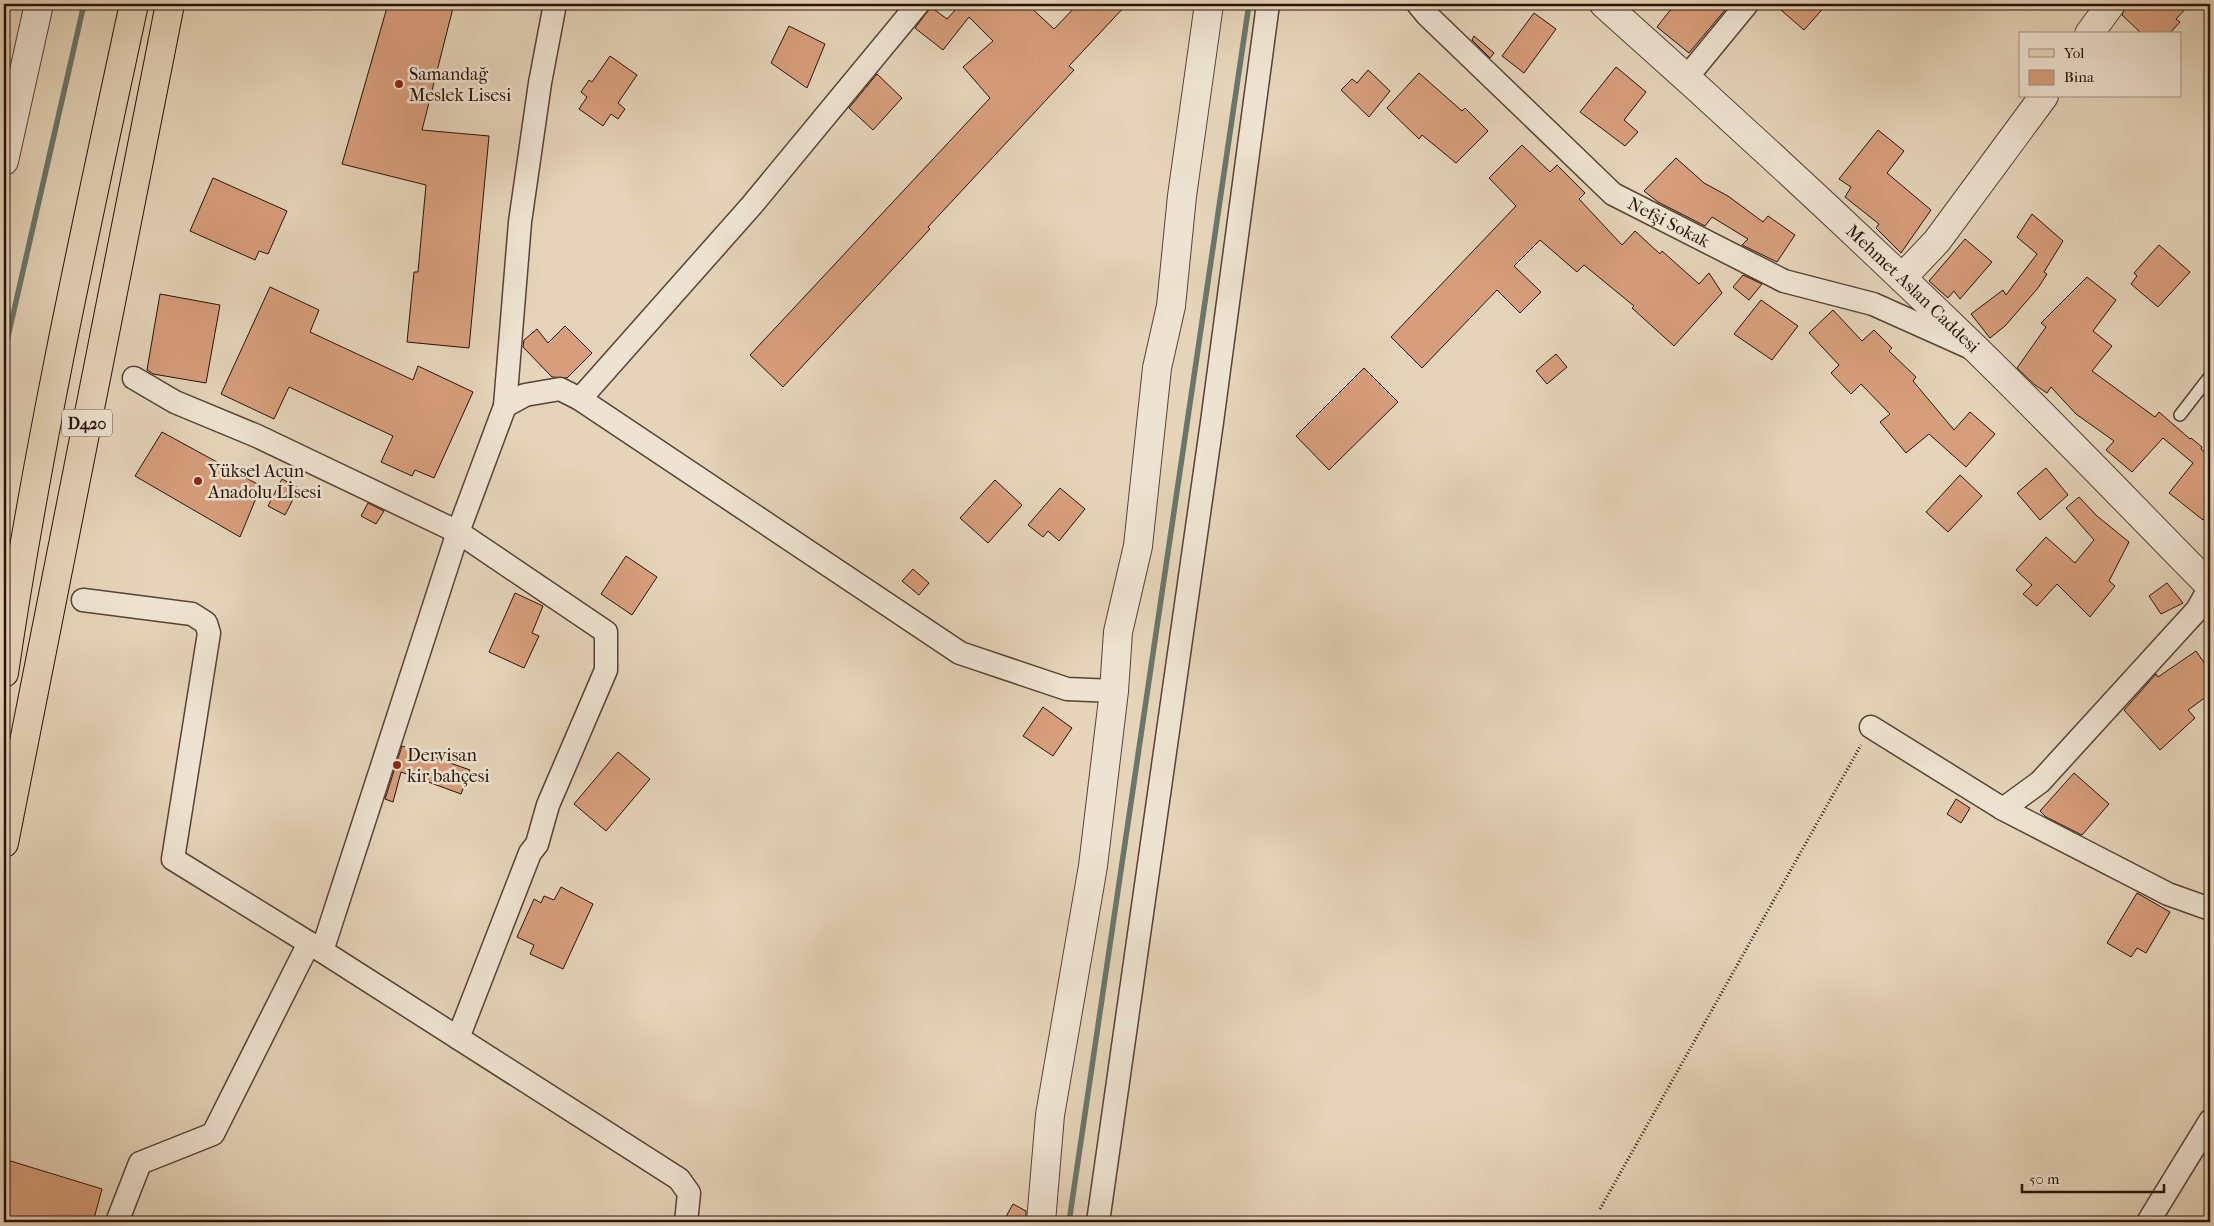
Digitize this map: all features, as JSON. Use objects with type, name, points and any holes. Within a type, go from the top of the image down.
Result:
[{"type":"main road","name":"D420","points":[[4,673],[18,580],[61,344],[134,4]]},
{"type":"main road","name":"D420","points":[[4,843],[170,4]]},
{"type":"street","points":[[5,152],[39,4]]},
{"type":"street","points":[[117,1222],[140,1163],[212,1134],[316,947],[458,532],[505,406],[520,222],[540,83],[555,4]]},
{"type":"street","points":[[580,400],[752,205],[918,4]]},
{"type":"street","points":[[1041,1222],[1050,1115],[1093,866],[1114,691],[1118,632],[1138,546],[1158,368],[1170,306],[1182,196],[1209,4]]},
{"type":"street","points":[[1098,1222],[1212,422],[1268,4]]},
{"type":"street","name":"Nefşi Sokak","points":[[1418,4],[1427,15],[1613,194],[1784,281],[1873,304],[1977,350]]},
{"type":"street","name":"Mehmet Aslan Caddesi","points":[[1604,4],[1686,77],[1977,350],[2210,587]]},
{"type":"street","points":[[1686,77],[1747,4]]},
{"type":"street","points":[[2090,32],[2110,4]]},
{"type":"street","points":[[1902,278],[1937,241],[2043,98]]},
{"type":"street","points":[[134,378],[175,402],[257,436],[458,532],[606,632],[606,670],[548,805],[538,844],[530,853],[458,1038]]},
{"type":"street","points":[[505,406],[525,395],[560,389],[580,400],[960,652],[1068,689],[1114,691]]},
{"type":"street","points":[[2003,809],[2040,782],[2197,610],[2210,587]]},
{"type":"street","points":[[83,600],[192,614],[206,624],[209,633],[173,859],[316,947],[678,1179],[689,1193],[686,1222]]},
{"type":"street","points":[[1871,727],[2003,809],[2168,894],[2210,909]]},
{"type":"street","points":[[2148,1222],[2210,1121]]},
{"type":"lane","points":[[2180,414],[2210,376]]},
{"type":"path","points":[[1600,1210],[1871,727]]},
{"type":"building","points":[[388,4],[454,4],[422,130],[489,136],[469,348],[407,342],[414,272],[418,272],[426,185],[342,164]]},
{"type":"building","points":[[955,4],[1027,4],[1054,29],[1078,4],[1127,4],[1069,66],[1074,70],[783,387],[750,355],[990,98],[963,67],[993,41],[969,17],[943,50],[915,28],[931,7],[947,19],[958,7]]},
{"type":"building","points":[[1675,4],[1730,4],[1689,53],[1657,27]]},
{"type":"building","points":[[1774,4],[1827,4],[1804,30]]},
{"type":"building","points":[[2126,4],[2190,4],[2176,19],[2180,22],[2171,32],[2140,32],[2122,15]]},
{"type":"building","points":[[1534,13],[1556,29],[1524,73],[1502,56]]},
{"type":"building","points":[[789,26],[825,44],[807,88],[771,63]]},
{"type":"building","points":[[1474,36],[1494,53],[1490,58],[1472,40]]},
{"type":"building","points":[[610,56],[637,75],[618,103],[625,109],[618,119],[611,114],[603,126],[579,109],[587,97],[581,92],[589,80],[592,82]]},
{"type":"building","points":[[1616,67],[1646,92],[1624,120],[1638,132],[1625,146],[1580,112]]},
{"type":"building","points":[[1368,70],[1390,91],[1369,117],[1341,90],[1352,79],[1357,83]]},
{"type":"building","points":[[1419,73],[1462,111],[1465,108],[1488,131],[1456,163],[1422,135],[1419,139],[1387,108]]},
{"type":"building","points":[[877,74],[902,98],[873,130],[849,108]]},
{"type":"building","points":[[1878,130],[1904,151],[1887,173],[1931,210],[1901,253],[1876,228],[1879,224],[1845,197],[1851,187],[1839,179]]},
{"type":"building","points":[[1522,145],[1550,172],[1557,165],[1585,193],[1579,199],[1622,245],[1635,231],[1660,254],[1662,251],[1699,284],[1709,273],[1722,293],[1674,346],[1632,308],[1634,306],[1584,265],[1577,272],[1540,240],[1514,266],[1541,292],[1520,313],[1497,290],[1422,368],[1391,337],[1516,206],[1489,178]]},
{"type":"building","points":[[1676,158],[1704,183],[1728,196],[1763,222],[1768,216],[1795,235],[1777,262],[1742,245],[1748,239],[1712,217],[1705,226],[1658,202],[1644,191]]},
{"type":"building","points":[[213,178],[287,211],[268,254],[259,251],[255,260],[190,231]]},
{"type":"building","points":[[2032,214],[2063,241],[2044,272],[2047,274],[2038,288],[2005,326],[1990,338],[1971,314],[2003,290],[2006,295],[2037,254],[2017,237]]},
{"type":"building","points":[[1965,239],[1992,262],[1960,299],[1954,291],[1948,298],[1929,281]]},
{"type":"building","points":[[2159,245],[2190,272],[2158,307],[2131,284],[2137,276],[2134,273]]},
{"type":"building","points":[[1743,275],[1762,284],[1749,300],[1733,287]]},
{"type":"building","points":[[2087,277],[2116,300],[2093,331],[2112,346],[2092,371],[2155,417],[2159,412],[2202,447],[2201,449],[2210,457],[2210,511],[2203,520],[2169,493],[2193,463],[2163,438],[2132,472],[2106,450],[2114,441],[2076,414],[2051,387],[2047,393],[2035,385],[2017,368],[2046,327],[2041,323]]},
{"type":"building","points":[[270,287],[319,310],[310,332],[413,380],[418,366],[473,392],[434,478],[415,470],[412,476],[381,462],[393,436],[289,387],[274,419],[221,394]]},
{"type":"building","points":[[160,294],[220,305],[206,383],[153,374],[147,370]]},
{"type":"building","points":[[1761,300],[1798,326],[1772,360],[1734,334]]},
{"type":"building","points":[[1833,310],[1862,341],[1874,330],[1892,348],[1889,351],[1916,377],[1913,381],[1954,430],[1970,412],[1995,434],[1966,467],[1929,434],[1906,453],[1880,422],[1890,414],[1861,384],[1851,394],[1831,373],[1839,365],[1809,333]]},
{"type":"building","points":[[565,326],[592,353],[567,378],[552,377],[523,347],[524,340],[537,329],[548,343]]},
{"type":"building","points":[[1556,354],[1567,367],[1547,384],[1536,371]]},
{"type":"building","points":[[1364,368],[1398,402],[1329,470],[1296,436]]},
{"type":"building","name":"Yüksel Acun Anadolu Lİsesi","points":[[162,432],[261,486],[240,537],[135,476]]},
{"type":"building","points":[[2046,468],[2068,495],[2040,520],[2017,493]]},
{"type":"building","points":[[1960,475],[1982,496],[1948,532],[1926,512]]},
{"type":"building","points":[[282,479],[299,488],[285,515],[268,506]]},
{"type":"building","points":[[995,480],[1022,505],[988,543],[960,518]]},
{"type":"building","points":[[1060,488],[1085,509],[1059,541],[1048,531],[1043,537],[1028,525]]},
{"type":"building","points":[[2079,497],[2097,516],[2129,542],[2109,581],[2115,586],[2090,617],[2057,584],[2037,606],[2023,594],[2032,585],[2016,570],[2046,537],[2075,563],[2094,540],[2066,508]]},
{"type":"building","points":[[368,503],[384,511],[376,524],[361,516]]},
{"type":"building","points":[[626,556],[657,577],[632,615],[601,594]]},
{"type":"building","points":[[913,569],[929,583],[919,595],[902,581]]},
{"type":"building","points":[[2167,583],[2183,603],[2161,614],[2149,596]]},
{"type":"building","points":[[515,593],[543,606],[532,633],[539,636],[524,668],[489,652]]},
{"type":"building","points":[[2196,651],[2210,671],[2210,694],[2188,710],[2195,718],[2160,750],[2124,710],[2156,674],[2158,677]]},
{"type":"building","points":[[1043,707],[1072,728],[1053,756],[1023,736]]},
{"type":"building","points":[[402,746],[470,770],[461,794],[401,772],[393,802],[385,799]]},
{"type":"building","points":[[618,752],[650,779],[606,831],[574,804]]},
{"type":"building","points":[[2074,773],[2109,804],[2082,835],[2046,817],[2040,811]]},
{"type":"building","points":[[1956,799],[1970,808],[1961,823],[1947,814]]},
{"type":"building","points":[[561,887],[593,904],[563,969],[530,954],[534,945],[517,937],[534,899],[541,903],[544,896],[554,900]]},
{"type":"building","points":[[2137,893],[2170,912],[2146,953],[2137,948],[2131,957],[2107,943]]},
{"type":"building","points":[[4,1159],[102,1189],[93,1222],[4,1222]]},
{"type":"building","points":[[1013,1204],[1026,1211],[1026,1222],[1003,1222]]},
{"type":"waterway","points":[[4,354],[84,4]]},
{"type":"waterway","points":[[1069,1222],[1249,4]]},
{"type":"place","name":"Samandağ Meslek Lisesi","points":[[399,84]]},
{"type":"place","name":"Yüksel Acun Anadolu Lİsesi","points":[[198,481]]},
{"type":"place","name":"Dervisan kir bahçesi","points":[[397,765]]}]
